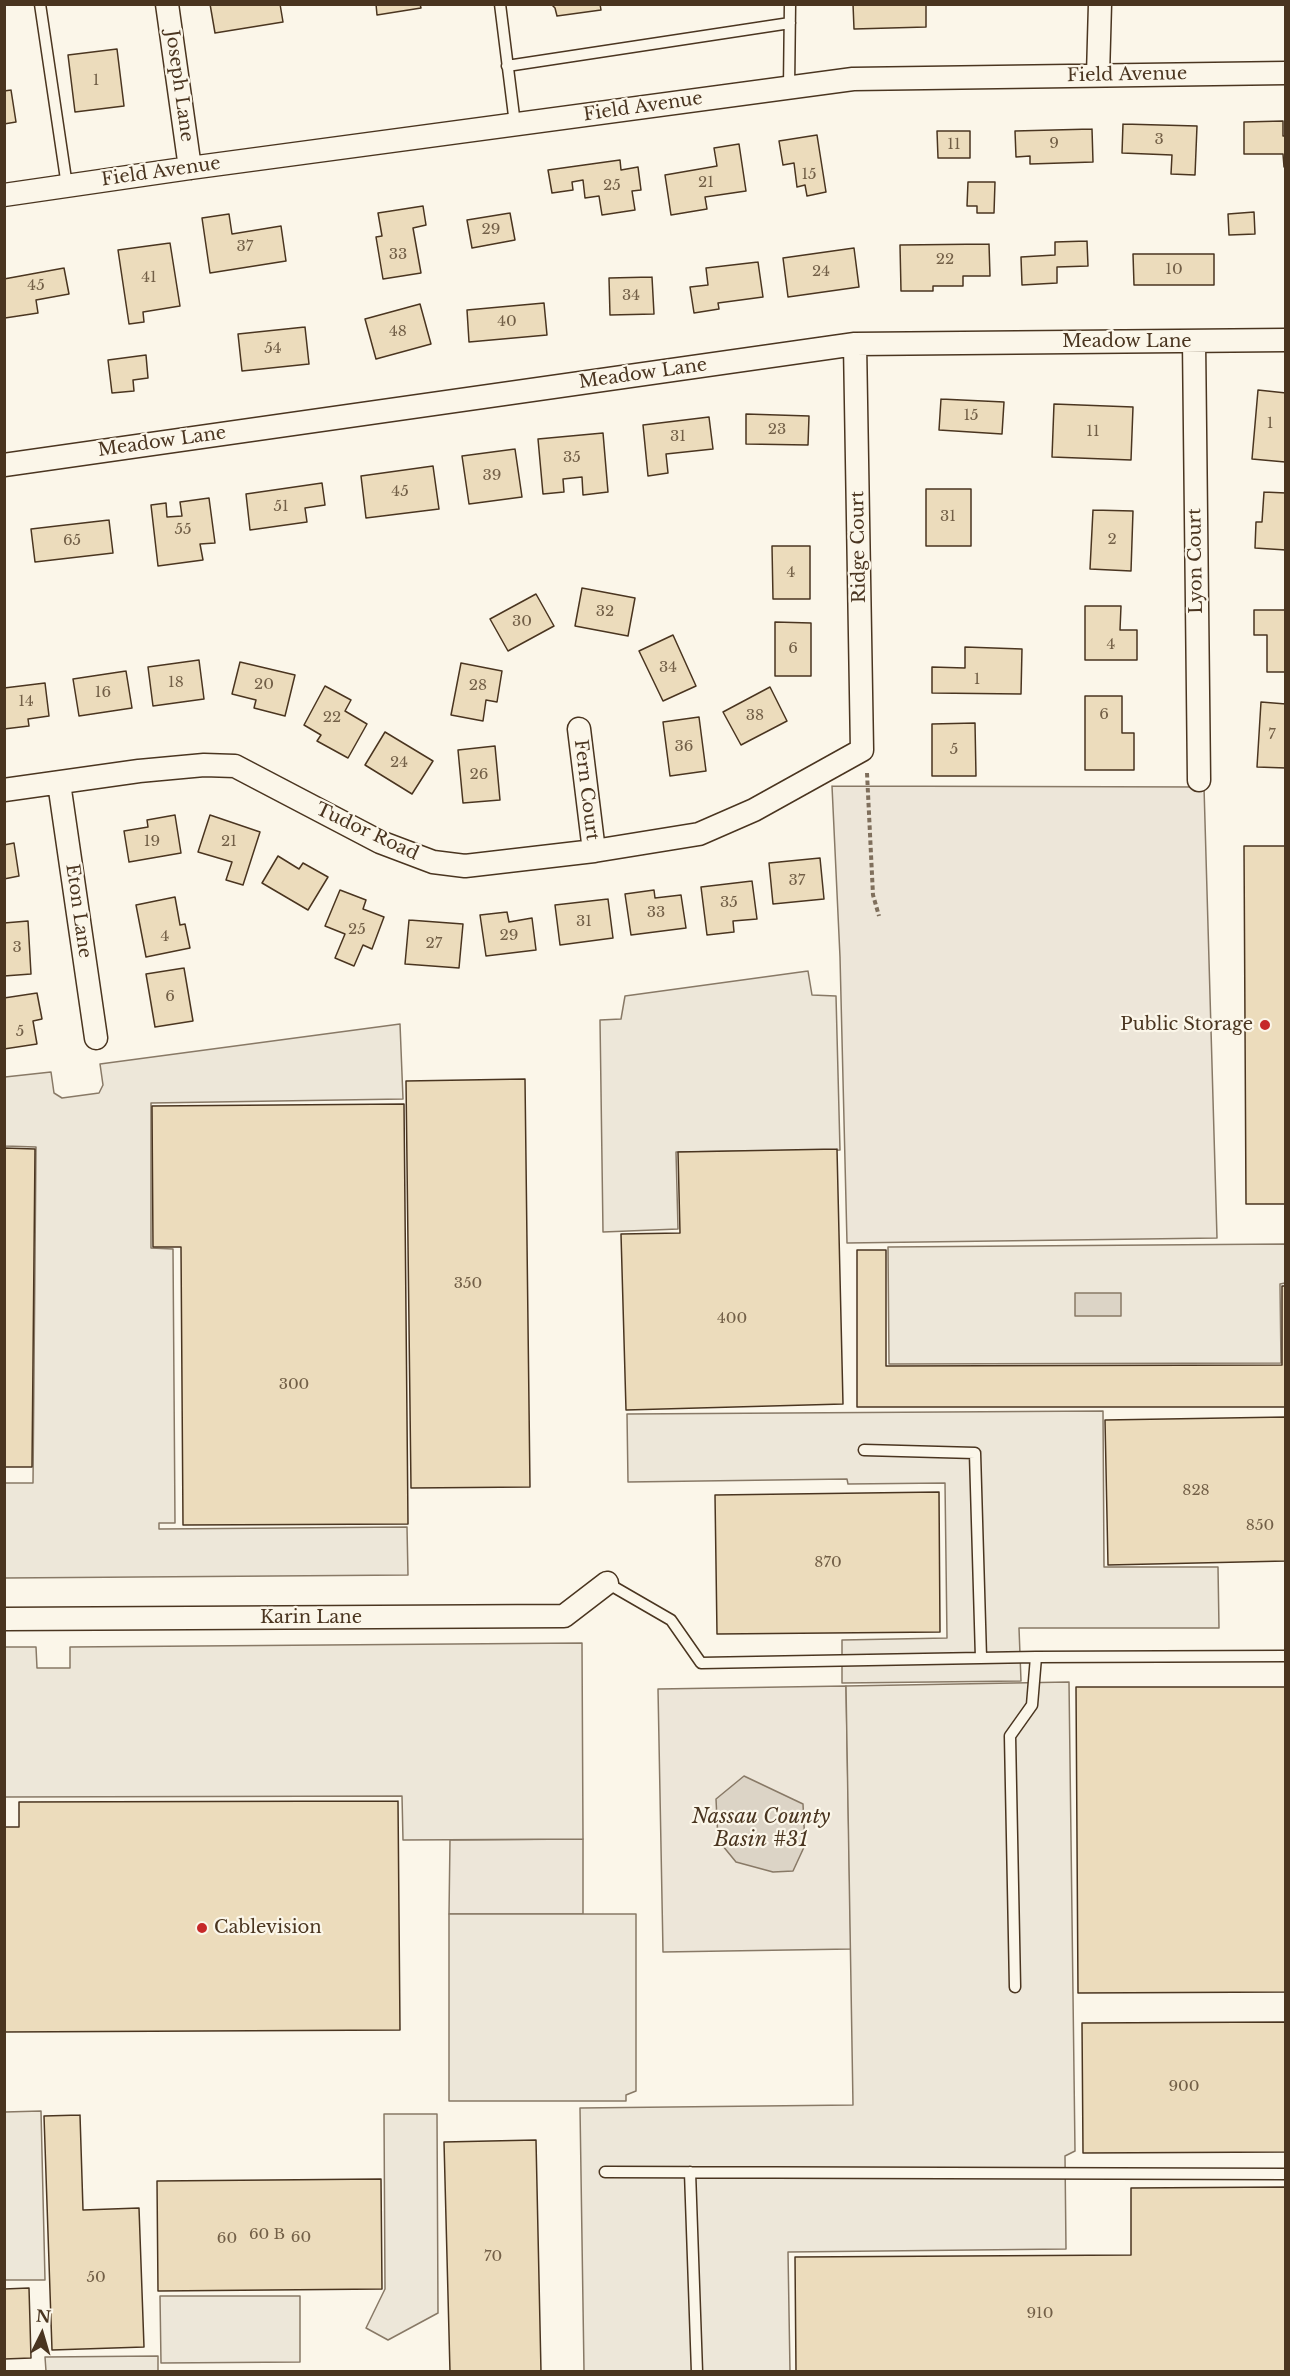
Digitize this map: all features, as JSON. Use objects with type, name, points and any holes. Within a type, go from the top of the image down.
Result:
[{"type":"street","name":"Joseph Lane","points":[[167,4],[190,168]]},
{"type":"street","points":[[1098,75],[1100,4]]},
{"type":"street","name":"Field Avenue","points":[[4,195],[853,79],[1286,73]]},
{"type":"street","name":"Meadow Lane","points":[[4,465],[855,344],[1286,340]]},
{"type":"street","name":"Lyon Court","points":[[1194,341],[1199,780]]},
{"type":"street","name":"Ridge Court","points":[[855,344],[862,750]]},
{"type":"street","name":"Fern Court","points":[[579,729],[594,851]]},
{"type":"street","name":"Tudor Road","points":[[4,790],[139,771],[204,765],[234,766],[380,842],[433,862],[465,866],[594,851],[699,834],[754,810],[862,750]]},
{"type":"street","name":"Eton Lane","points":[[59,783],[96,1038]]},
{"type":"street","name":"Karin Lane","points":[[4,1619],[564,1616],[607,1583]]},
{"type":"lane","points":[[40,4],[67,186]]},
{"type":"lane","points":[[500,4],[515,124]]},
{"type":"lane","points":[[789,88],[790,4]]},
{"type":"lane","points":[[507,66],[790,23]]},
{"type":"lane","points":[[864,1450],[975,1453],[981,1658]]},
{"type":"lane","points":[[607,1583],[671,1620],[701,1663],[1036,1657],[1286,1656]]},
{"type":"lane","points":[[1015,1987],[1011,1736],[1032,1705],[1036,1657]]},
{"type":"lane","points":[[605,2172],[1286,2174]]},
{"type":"lane","points":[[690,2172],[697,2372]]},
{"type":"path","points":[[862,750],[867,769],[873,895],[879,916]]},
{"type":"shaded area","points":[[832,786],[1204,787],[1217,1238],[847,1243],[840,957]]},
{"type":"shaded area","points":[[808,971],[812,995],[836,996],[840,1150],[676,1152],[678,1229],[603,1232],[600,1020],[621,1019],[625,996]]},
{"type":"shaded area","points":[[400,1024],[403,1099],[151,1103],[151,1248],[173,1249],[175,1523],[159,1523],[159,1529],[407,1527],[408,1575],[5,1578],[5,1483],[33,1483],[36,1147],[5,1146],[5,1077],[51,1072],[54,1093],[62,1098],[99,1093],[103,1085],[100,1064]]},
{"type":"shaded area","points":[[1285,1244],[1285,1283],[1280,1284],[1281,1363],[889,1364],[888,1247]]},
{"type":"shaded area","points":[[1103,1411],[1104,1567],[1218,1567],[1219,1628],[1019,1628],[1021,1681],[842,1683],[842,1640],[947,1638],[945,1483],[848,1484],[847,1479],[628,1482],[627,1414]]},
{"type":"shaded area","points":[[582,1643],[583,1839],[403,1840],[402,1796],[5,1797],[5,1647],[36,1647],[37,1668],[70,1668],[70,1647]]},
{"type":"shaded area","points":[[1069,1682],[1075,2151],[1065,2156],[1066,2249],[788,2252],[790,2371],[584,2371],[580,2108],[853,2105],[846,1686]]},
{"type":"shaded area","points":[[846,1686],[851,1949],[663,1952],[658,1689]]},
{"type":"shaded area","points":[[583,1839],[583,1914],[449,1914],[450,1840]]},
{"type":"shaded area","points":[[449,1914],[636,1914],[636,2091],[626,2095],[626,2101],[449,2101]]},
{"type":"shaded area","points":[[41,2111],[45,2280],[5,2280],[5,2112]]},
{"type":"shaded area","points":[[384,2114],[437,2114],[438,2313],[388,2340],[366,2328],[385,2289]]},
{"type":"shaded area","points":[[160,2296],[300,2296],[300,2362],[161,2363]]},
{"type":"shaded area","points":[[158,2356],[158,2371],[46,2371],[45,2357]]},
{"type":"water","points":[[1075,1293],[1121,1293],[1121,1316],[1075,1316]]},
{"type":"water","name":"Nassau County Basin #31","points":[[744,1776],[803,1804],[805,1845],[793,1871],[773,1872],[736,1862],[718,1840],[716,1799]]},
{"type":"building","points":[[210,4],[280,4],[283,22],[215,33]]},
{"type":"building","points":[[376,4],[420,4],[421,8],[377,15]]},
{"type":"building","points":[[551,4],[600,4],[601,10],[557,16]]},
{"type":"building","points":[[853,4],[926,4],[926,27],[854,29]]},
{"type":"building","points":[[117,49],[124,106],[75,112],[68,55]]},
{"type":"building","points":[[11,90],[16,122],[4,124],[4,91]]},
{"type":"building","points":[[1283,121],[1283,136],[1286,136],[1286,167],[1284,167],[1283,154],[1244,154],[1244,122]]},
{"type":"building","points":[[1123,124],[1197,126],[1195,175],[1171,174],[1172,155],[1122,153]]},
{"type":"building","points":[[1092,129],[1093,162],[1030,164],[1030,156],[1016,157],[1015,131]]},
{"type":"building","points":[[937,131],[970,131],[970,158],[938,158]]},
{"type":"building","points":[[817,135],[826,192],[807,196],[805,185],[797,187],[794,163],[783,165],[779,141]]},
{"type":"building","points":[[739,144],[746,191],[705,197],[707,209],[671,215],[665,175],[717,166],[714,148]]},
{"type":"building","points":[[620,160],[621,170],[638,167],[641,190],[632,191],[635,210],[602,215],[599,196],[585,198],[583,180],[572,182],[573,190],[552,193],[548,170]]},
{"type":"building","points":[[968,182],[995,182],[994,213],[977,213],[977,206],[967,206]]},
{"type":"building","points":[[423,206],[426,225],[413,228],[421,273],[383,279],[376,237],[382,236],[378,213]]},
{"type":"building","points":[[1254,212],[1255,234],[1229,235],[1228,214]]},
{"type":"building","points":[[510,213],[515,240],[472,248],[467,220]]},
{"type":"building","points":[[229,214],[232,234],[281,226],[286,261],[210,273],[202,218]]},
{"type":"building","points":[[1087,241],[1088,266],[1057,267],[1057,283],[1022,285],[1021,257],[1055,255],[1055,242]]},
{"type":"building","points":[[170,243],[180,306],[143,312],[144,322],[129,324],[118,250]]},
{"type":"building","points":[[989,244],[990,276],[963,276],[963,286],[933,286],[933,291],[901,291],[900,245]]},
{"type":"building","points":[[854,248],[859,287],[788,297],[783,258]]},
{"type":"building","points":[[1133,254],[1214,254],[1214,285],[1134,285]]},
{"type":"building","points":[[758,262],[763,297],[718,303],[719,309],[694,313],[690,287],[708,285],[706,268]]},
{"type":"building","points":[[64,268],[69,294],[36,300],[38,313],[5,318],[4,279]]},
{"type":"building","points":[[652,277],[654,314],[610,315],[609,278]]},
{"type":"building","points":[[544,303],[547,335],[469,342],[467,310]]},
{"type":"building","points":[[420,304],[431,344],[376,359],[365,319]]},
{"type":"building","points":[[305,327],[309,364],[242,371],[238,334]]},
{"type":"building","points":[[146,355],[148,378],[133,380],[134,391],[112,393],[108,360]]},
{"type":"building","points":[[1258,390],[1286,393],[1285,462],[1252,459]]},
{"type":"building","points":[[941,399],[1004,402],[1002,434],[939,430]]},
{"type":"building","points":[[1054,404],[1133,407],[1131,460],[1052,457]]},
{"type":"building","points":[[746,414],[809,416],[808,445],[746,444]]},
{"type":"building","points":[[709,417],[713,449],[666,454],[668,473],[648,476],[643,425]]},
{"type":"building","points":[[603,433],[608,492],[583,495],[582,477],[563,479],[564,492],[543,494],[538,439]]},
{"type":"building","points":[[515,449],[522,497],[469,504],[462,456]]},
{"type":"building","points":[[433,466],[439,509],[366,518],[361,476]]},
{"type":"building","points":[[322,483],[325,505],[305,508],[307,522],[250,530],[246,494]]},
{"type":"building","points":[[926,489],[971,489],[971,546],[926,546]]},
{"type":"building","points":[[1264,492],[1286,493],[1286,550],[1255,548],[1256,522],[1262,522]]},
{"type":"building","points":[[209,498],[215,543],[200,544],[203,560],[158,566],[151,505],[166,503],[167,517],[182,516],[180,502]]},
{"type":"building","points":[[1093,510],[1133,511],[1131,571],[1090,569]]},
{"type":"building","points":[[109,520],[113,553],[35,562],[31,529]]},
{"type":"building","points":[[772,546],[810,546],[810,599],[773,599]]},
{"type":"building","points":[[582,588],[635,598],[628,636],[575,626]]},
{"type":"building","points":[[536,594],[554,626],[508,651],[490,619]]},
{"type":"building","points":[[1085,606],[1121,606],[1120,630],[1137,630],[1137,660],[1085,660]]},
{"type":"building","points":[[1254,610],[1286,610],[1286,672],[1267,672],[1267,635],[1254,635]]},
{"type":"building","points":[[775,622],[811,623],[811,676],[775,676]]},
{"type":"building","points":[[673,635],[696,686],[663,701],[639,651]]},
{"type":"building","points":[[965,647],[1022,649],[1021,694],[932,693],[932,667],[965,668]]},
{"type":"building","points":[[199,660],[204,699],[153,706],[148,667]]},
{"type":"building","points":[[240,662],[295,675],[285,716],[254,708],[256,700],[232,694]]},
{"type":"building","points":[[461,663],[502,671],[497,702],[486,700],[483,721],[451,715]]},
{"type":"building","points":[[126,671],[132,708],[79,716],[73,679]]},
{"type":"building","points":[[45,683],[49,716],[28,719],[29,726],[4,729],[4,688]]},
{"type":"building","points":[[325,686],[351,700],[345,711],[367,724],[348,758],[317,741],[321,735],[304,725]]},
{"type":"building","points":[[770,687],[787,721],[741,745],[723,712]]},
{"type":"building","points":[[1085,696],[1122,696],[1122,733],[1134,733],[1134,770],[1085,770]]},
{"type":"building","points":[[1261,702],[1286,704],[1286,768],[1257,767]]},
{"type":"building","points":[[699,717],[706,771],[670,776],[663,722]]},
{"type":"building","points":[[975,723],[976,776],[932,776],[932,724]]},
{"type":"building","points":[[385,732],[433,761],[412,794],[365,765]]},
{"type":"building","points":[[495,746],[500,800],[463,803],[458,750]]},
{"type":"building","points":[[175,815],[181,853],[129,862],[124,831],[148,827],[147,820]]},
{"type":"building","points":[[210,815],[260,832],[243,885],[226,880],[232,862],[198,852]]},
{"type":"building","points":[[14,843],[19,876],[4,879],[4,845]]},
{"type":"building","name":"Public Storage","points":[[1244,846],[1286,846],[1286,1204],[1246,1204]]},
{"type":"building","points":[[278,856],[299,869],[303,863],[328,877],[308,910],[262,883]]},
{"type":"building","points":[[820,858],[824,899],[773,904],[769,863]]},
{"type":"building","points":[[752,881],[757,919],[733,921],[734,932],[707,935],[701,887]]},
{"type":"building","points":[[340,890],[366,900],[363,909],[384,917],[372,949],[363,945],[354,966],[335,958],[345,934],[325,926]]},
{"type":"building","points":[[654,890],[655,898],[681,895],[686,928],[631,935],[625,894]]},
{"type":"building","points":[[175,897],[180,925],[185,924],[190,948],[146,957],[136,905]]},
{"type":"building","points":[[608,899],[613,938],[560,945],[555,905]]},
{"type":"building","points":[[507,912],[509,922],[532,918],[536,950],[486,956],[480,915]]},
{"type":"building","points":[[409,920],[463,924],[459,968],[405,964]]},
{"type":"building","points":[[28,921],[31,974],[4,976],[4,923]]},
{"type":"building","points":[[184,968],[193,1021],[155,1027],[146,974]]},
{"type":"building","points":[[37,993],[42,1019],[33,1021],[37,1044],[4,1049],[4,998]]},
{"type":"building","points":[[525,1079],[530,1487],[411,1488],[406,1081]]},
{"type":"building","points":[[404,1104],[408,1524],[183,1525],[181,1247],[153,1247],[152,1106]]},
{"type":"building","points":[[4,1148],[35,1149],[32,1467],[4,1467]]},
{"type":"building","points":[[837,1149],[843,1404],[626,1410],[621,1234],[680,1233],[678,1152]]},
{"type":"building","points":[[857,1250],[886,1250],[886,1366],[1282,1365],[1282,1286],[1286,1286],[1286,1407],[857,1407]]},
{"type":"building","points":[[1286,1417],[1286,1561],[1108,1565],[1105,1420]]},
{"type":"building","points":[[939,1492],[940,1632],[717,1634],[715,1495]]},
{"type":"building","points":[[1076,1687],[1286,1687],[1286,1992],[1078,1993]]},
{"type":"building","name":"Cablevision","points":[[398,1801],[400,2030],[4,2032],[4,1827],[19,1827],[19,1802]]},
{"type":"building","points":[[1286,2022],[1286,2152],[1083,2153],[1082,2023]]},
{"type":"building","points":[[80,2115],[83,2210],[139,2208],[144,2347],[52,2350],[44,2116]]},
{"type":"building","points":[[536,2140],[541,2372],[450,2372],[444,2142]]},
{"type":"building","points":[[381,2179],[382,2289],[158,2291],[157,2181]]},
{"type":"building","points":[[1286,2187],[1286,2372],[796,2372],[795,2257],[1131,2255],[1131,2188]]},
{"type":"building","points":[[29,2288],[31,2358],[4,2359],[4,2289]]},
{"type":"place","name":"Public Storage","points":[[1265,1025]]},
{"type":"place","name":"Cablevision","points":[[202,1928]]}]
